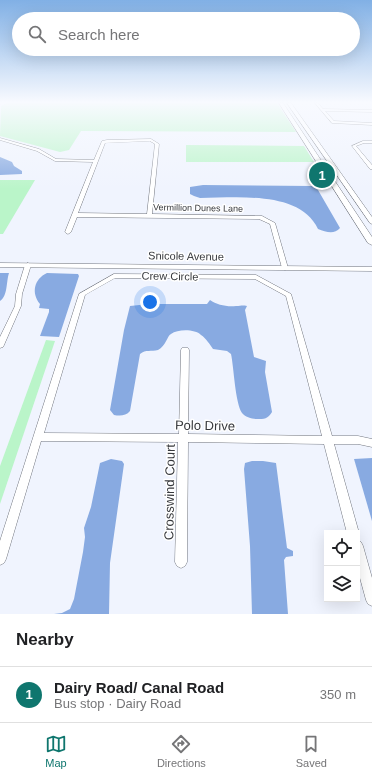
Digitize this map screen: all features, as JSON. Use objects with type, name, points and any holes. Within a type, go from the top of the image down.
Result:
[{"type":"street","points":[[300,132],[310,132],[372,222]]},
{"type":"street","points":[[300,132],[372,243]]},
{"type":"street","points":[[0,139],[38,150],[55,160],[95,161]]},
{"type":"street","points":[[68,232],[103,142],[108,141],[156,142],[149,216]]},
{"type":"street","points":[[372,142],[363,142],[354,146],[372,168]]},
{"type":"street","points":[[335,185],[346,185]]},
{"type":"street","name":"Vermillion Dunes Lane","points":[[75,215],[260,217],[268,219],[272,222],[285,268]]},
{"type":"street","name":"Snicole Avenue","points":[[0,265],[372,269]]},
{"type":"street","points":[[0,345],[18,306],[21,288],[28,265]]},
{"type":"street","name":"Crew Circle","points":[[0,559],[82,294],[114,276],[256,277],[289,295],[352,530]]},
{"type":"street","name":"Crosswind Court","points":[[181,562],[185,350]]},
{"type":"street","name":"Polo Drive","points":[[38,436],[358,440],[372,443]]},
{"type":"street","points":[[360,557],[372,600]]},
{"type":"green space","points":[[0,132],[81,132],[69,150],[60,152],[0,136]]},
{"type":"green space","points":[[221,132],[296,132],[296,132]]},
{"type":"green space","points":[[186,145],[304,146],[314,162],[186,162]]},
{"type":"green space","points":[[0,180],[35,180],[3,234],[0,234]]},
{"type":"green space","points":[[46,340],[55,341],[0,504],[0,466]]},
{"type":"water","points":[[0,157],[12,162],[14,166],[22,171],[22,174],[0,175]]},
{"type":"water","points":[[203,185],[312,186],[318,190],[340,228],[335,232],[327,232],[318,229],[309,216],[297,208],[282,202],[266,199],[231,197],[200,198],[190,194],[190,187]]},
{"type":"water","points":[[0,273],[9,273],[6,292],[3,299],[0,301]]},
{"type":"water","points":[[47,273],[78,274],[79,276],[59,337],[40,336],[49,309],[39,308],[40,304],[35,295],[35,287],[39,279]]},
{"type":"water","points":[[210,300],[226,306],[247,306],[245,310],[254,357],[266,361],[265,372],[272,412],[269,416],[262,419],[253,419],[242,413],[235,385],[231,354],[227,351],[213,349],[205,338],[198,333],[186,330],[171,334],[163,346],[158,350],[146,351],[140,354],[130,411],[123,415],[114,415],[110,410],[124,330],[130,306],[149,304],[207,304]]},
{"type":"water","points":[[372,458],[372,521],[354,459]]},
{"type":"water","points":[[111,459],[122,461],[124,464],[110,563],[109,614],[54,614],[62,613],[70,609],[74,599],[83,552],[85,537],[84,528],[91,507],[100,463]]},
{"type":"water","points":[[252,461],[276,463],[287,548],[293,551],[293,556],[286,557],[284,560],[288,614],[252,614],[250,546],[244,469],[245,463]]},
{"type":"place","name":"Dairy Road/ Canal Road","points":[[322,175]]}]
